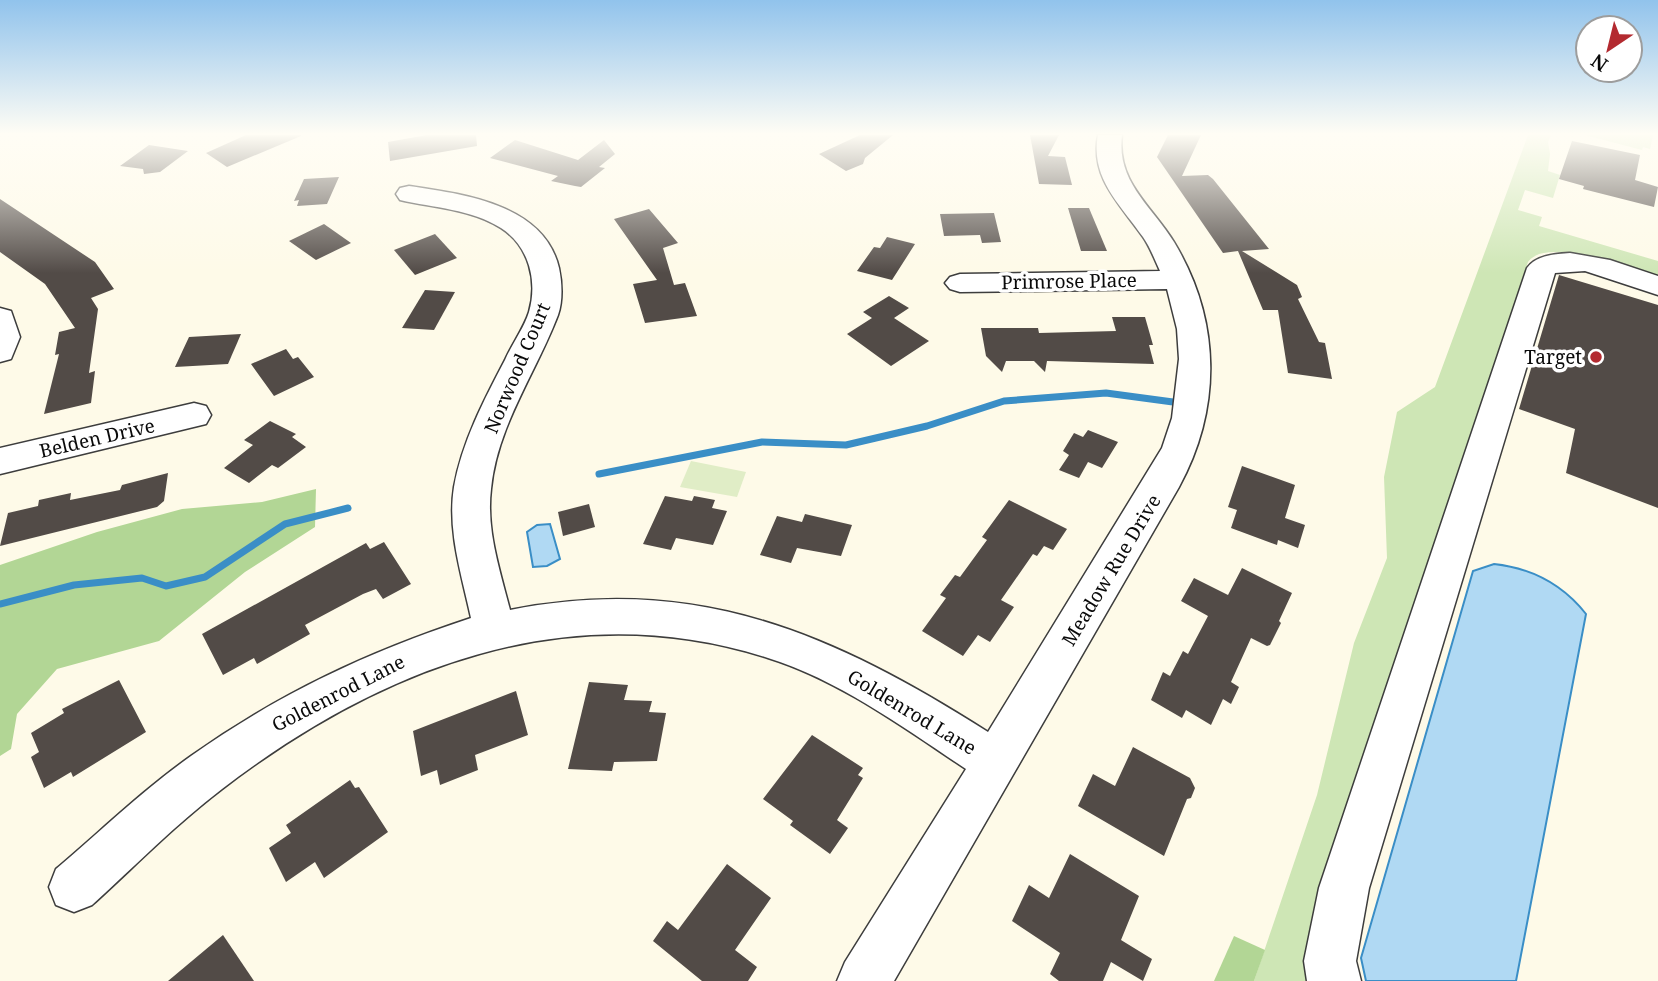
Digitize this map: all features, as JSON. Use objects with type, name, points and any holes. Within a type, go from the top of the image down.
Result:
[{"type":"street","name":"Meadow Rue Drive","points":[[864,981],[1167,477],[1183,444],[1193,407],[1198,364],[1190,311],[1160,242],[1116,181]]},
{"type":"street","name":"Norwood Court","points":[[410,194],[453,200],[498,215],[519,227],[533,240],[548,273],[549,292],[544,312],[484,443],[472,484],[471,514],[494,629]]},
{"type":"street","points":[[1334,981],[1330,961],[1344,888],[1542,268],[1557,262],[1581,262],[1658,286]]},
{"type":"street","name":"Primrose Place","points":[[960,283],[1178,280]]},
{"type":"street","points":[[0,318],[4,337],[0,351]]},
{"type":"street","name":"Belden Drive","points":[[0,461],[194,415]]},
{"type":"street","name":"Goldenrod Lane","points":[[74,887],[205,774],[266,730],[326,694],[390,663],[444,643],[494,629],[574,617],[625,615],[675,618],[724,626],[773,641],[837,667],[915,710],[996,762]]},
{"type":"green space","points":[[1511,181],[1558,181],[1553,198],[1525,190],[1518,210],[1542,217],[1539,226],[1658,261],[1658,279],[1570,253],[1538,255],[1528,262],[1311,921],[1310,981],[1254,981],[1317,795],[1354,643],[1387,558],[1384,477],[1397,412],[1435,387]]},
{"type":"green space","points":[[691,461],[746,472],[737,497],[680,487]]},
{"type":"green space","points":[[316,489],[315,527],[245,572],[159,641],[57,669],[17,714],[11,749],[0,756],[0,565],[97,532],[182,509],[262,502]]},
{"type":"green space","points":[[1234,936],[1265,950],[1254,981],[1214,981]]},
{"type":"water","points":[[550,524],[560,559],[547,566],[533,567],[527,532],[537,525]]},
{"type":"water","points":[[1494,564],[1521,569],[1557,586],[1586,614],[1516,981],[1366,981],[1361,958],[1473,571]]},
{"type":"building","points":[[303,181],[337,181],[327,204],[297,206],[299,200],[294,201]]},
{"type":"building","points":[[551,181],[589,181],[581,187]]},
{"type":"building","points":[[1038,181],[1071,181],[1072,185],[1039,184]]},
{"type":"building","points":[[1173,181],[1214,181],[1269,249],[1242,251],[1297,285],[1302,297],[1298,299],[1319,342],[1325,343],[1332,379],[1288,373],[1278,310],[1263,310],[1238,251],[1223,253]]},
{"type":"building","points":[[1565,181],[1638,181],[1658,187],[1654,207],[1583,189],[1584,186]]},
{"type":"building","points":[[0,199],[95,262],[114,289],[91,298],[98,309],[89,373],[95,371],[91,403],[44,414],[59,354],[55,355],[59,332],[75,328],[45,284],[0,252]]},
{"type":"building","points":[[1068,208],[1089,208],[1107,251],[1081,251]]},
{"type":"building","points":[[649,209],[678,243],[663,248],[674,285],[685,283],[697,316],[645,323],[633,284],[657,280],[614,219]]},
{"type":"building","points":[[994,213],[1001,242],[982,243],[980,235],[944,236],[940,214]]},
{"type":"building","points":[[324,224],[351,243],[316,260],[289,241]]},
{"type":"building","points":[[435,234],[457,258],[415,275],[394,250]]},
{"type":"building","points":[[887,237],[915,244],[892,280],[857,271],[874,247],[880,248]]},
{"type":"building","name":"Target","points":[[1559,275],[1658,305],[1658,508],[1566,473],[1575,429],[1519,409]]},
{"type":"building","points":[[425,290],[455,292],[434,330],[402,328]]},
{"type":"building","points":[[889,296],[909,308],[894,318],[929,341],[891,366],[847,334],[872,318],[863,312]]},
{"type":"building","points":[[1112,317],[1145,317],[1153,345],[1149,345],[1154,364],[1047,361],[1045,372],[1034,361],[1006,361],[1002,372],[986,356],[981,328],[1038,328],[1039,333],[1116,331]]},
{"type":"building","points":[[241,334],[228,364],[175,367],[189,337]]},
{"type":"building","points":[[286,349],[293,359],[298,357],[314,377],[274,396],[251,364]]},
{"type":"building","points":[[270,421],[296,434],[292,437],[306,447],[278,468],[272,465],[249,483],[224,468],[253,445],[244,440]]},
{"type":"building","points":[[1088,430],[1118,442],[1102,468],[1088,462],[1079,478],[1059,470],[1069,455],[1063,451],[1074,433],[1083,437]]},
{"type":"building","points":[[1242,466],[1295,485],[1285,518],[1305,525],[1298,548],[1278,540],[1277,545],[1231,528],[1237,510],[1228,507]]},
{"type":"building","points":[[168,473],[164,501],[157,507],[0,546],[8,513],[38,506],[39,500],[71,493],[70,500],[120,490],[122,485]]},
{"type":"building","points":[[665,496],[692,501],[694,496],[715,500],[712,508],[727,511],[713,545],[676,538],[671,550],[643,544]]},
{"type":"building","points":[[1009,500],[1067,529],[1053,550],[1044,546],[1037,556],[1033,554],[1001,600],[1014,607],[990,642],[978,635],[963,656],[922,631],[946,598],[940,595],[955,575],[960,577],[987,540],[982,537]]},
{"type":"building","points":[[589,504],[595,527],[563,536],[558,512]]},
{"type":"building","points":[[805,514],[852,525],[841,556],[797,548],[791,563],[760,555],[777,516],[802,522]]},
{"type":"building","points":[[384,542],[411,584],[383,599],[376,589],[363,594],[305,625],[310,634],[257,664],[254,658],[223,675],[202,634],[366,543],[370,549]]},
{"type":"building","points":[[1242,568],[1292,593],[1279,621],[1281,623],[1270,645],[1251,638],[1231,682],[1239,687],[1231,704],[1223,699],[1211,725],[1186,710],[1182,718],[1151,700],[1163,672],[1170,676],[1183,651],[1188,654],[1208,616],[1181,601],[1194,578],[1228,595]]},
{"type":"building","points":[[119,680],[146,732],[73,777],[71,772],[44,788],[31,757],[39,752],[31,733],[64,713],[62,709]]},
{"type":"building","points":[[589,682],[628,685],[624,700],[652,701],[649,712],[666,713],[657,761],[614,762],[612,771],[568,769]]},
{"type":"building","points":[[516,691],[528,735],[475,755],[478,770],[440,785],[437,770],[421,776],[413,731]]},
{"type":"building","points":[[812,735],[863,768],[858,775],[863,778],[837,820],[848,828],[830,854],[790,825],[793,821],[763,799]]},
{"type":"building","points":[[1133,747],[1190,778],[1195,788],[1191,798],[1187,799],[1164,856],[1078,806],[1093,774],[1115,786]]},
{"type":"building","points":[[350,780],[355,788],[359,787],[388,832],[324,878],[315,862],[286,882],[269,848],[291,833],[286,825]]},
{"type":"building","points":[[1070,854],[1139,896],[1121,940],[1152,959],[1143,981],[1111,962],[1103,981],[1059,981],[1050,974],[1060,953],[1012,921],[1029,885],[1049,898]]},
{"type":"building","points":[[727,864],[771,898],[735,950],[757,967],[748,981],[702,981],[653,941],[667,921],[678,930]]},
{"type":"building","points":[[223,935],[254,981],[168,981]]},
{"type":"waterway","points":[[599,474],[762,442],[846,445],[927,426],[1004,401],[1106,393],[1173,402]]},
{"type":"waterway","points":[[0,604],[74,585],[142,578],[166,586],[205,577],[285,524],[348,508]]},
{"type":"place","name":"Target","points":[[1596,357]]}]
